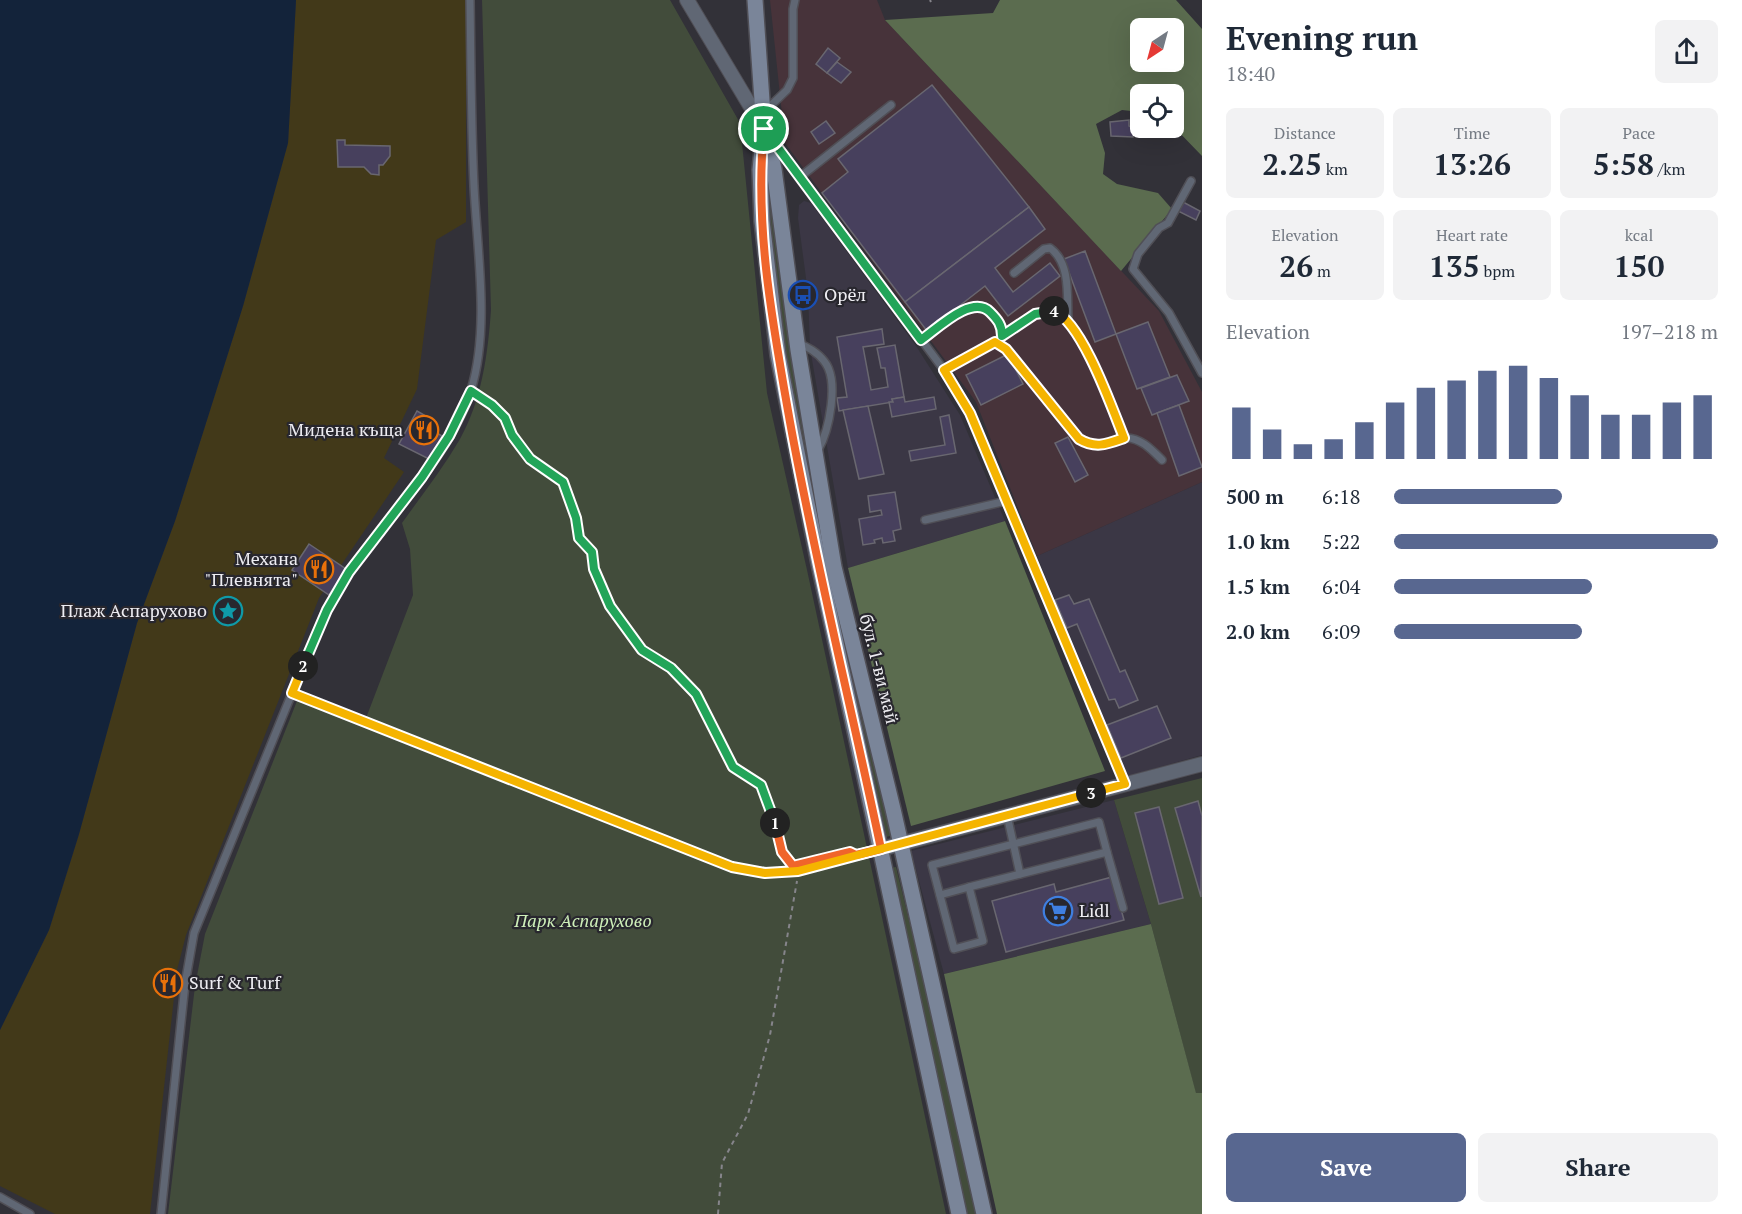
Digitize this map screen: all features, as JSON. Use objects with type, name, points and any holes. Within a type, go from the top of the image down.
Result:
[{"type":"main road","name":"бул. 1-ви май","points":[[755,0],[764,121],[774,169],[798,343],[834,567],[984,1214]]},
{"type":"main road","name":"бул. 1-ви май","points":[[764,121],[760,170],[762,221],[778,355],[819,564],[959,1214]]},
{"type":"street","points":[[687,0],[764,121]]},
{"type":"street","points":[[881,849],[1202,764]]},
{"type":"lane","points":[[161,1214],[185,984],[195,933],[327,610],[343,582],[438,453],[471,391],[478,348],[480,310],[473,163],[470,0]]},
{"type":"lane","points":[[795,0],[793,78],[764,121],[800,177],[944,370],[970,413],[1125,784]]},
{"type":"lane","points":[[800,177],[891,105]]},
{"type":"lane","points":[[1191,181],[1168,223],[1159,228],[1138,254],[1133,269],[1169,313],[1202,373]]},
{"type":"lane","points":[[1014,273],[1044,249],[1050,248],[1054,251],[1066,275],[1068,320]]},
{"type":"lane","points":[[921,340],[962,310],[974,305],[986,308],[993,314],[1002,325],[1002,336]]},
{"type":"lane","points":[[944,370],[995,342],[1035,314],[1056,311],[1068,320],[1078,335],[1124,438]]},
{"type":"lane","points":[[995,342],[1006,349],[1079,439],[1089,445],[1102,446],[1124,438],[1143,443],[1162,460]]},
{"type":"lane","points":[[798,343],[807,346],[825,361],[830,371],[831,417],[826,436],[816,452]]},
{"type":"lane","points":[[925,520],[1006,501]]},
{"type":"lane","points":[[292,693],[732,867],[765,873],[795,869],[881,849]]},
{"type":"lane","points":[[1007,815],[1020,874]]},
{"type":"lane","points":[[969,887],[983,941],[954,949],[932,865],[1099,822],[1123,908]]},
{"type":"lane","points":[[940,895],[1107,852]]},
{"type":"lane","points":[[0,1197],[30,1214]]},
{"type":"path","points":[[471,391],[492,405],[505,418],[512,435],[530,459],[563,482],[574,509],[579,538],[592,552],[594,569],[610,606],[642,650],[671,668],[696,694],[733,767],[761,785],[772,810],[782,852],[795,869],[796,892],[770,1035],[748,1114],[722,1163],[718,1214]]},
{"type":"path","points":[[784,867],[795,869]]},
{"type":"shaded area","points":[[770,0],[877,0],[885,20],[1159,311],[1202,392],[1202,482],[1037,556],[976,402],[785,143]]},
{"type":"shaded area","points":[[804,201],[811,203],[916,346],[960,415],[1005,521],[848,568],[810,348],[808,293],[798,218],[799,205]]},
{"type":"shaded area","points":[[1202,482],[1202,755],[1128,776],[1037,556]]},
{"type":"shaded area","points":[[1114,800],[1151,924],[944,974],[911,851]]},
{"type":"green space","name":"Парк Аспарухово","points":[[482,0],[670,0],[740,123],[767,393],[946,1214],[168,1214],[195,986],[205,934],[297,701],[363,726],[413,595],[410,549],[402,523],[460,439],[479,392],[486,359],[491,310]]},
{"type":"green space","points":[[1000,0],[1176,0],[1202,29],[1202,156],[1184,137],[1184,84],[1130,84],[1130,111],[1122,110],[1096,124],[1105,153],[1103,174],[1117,184],[1158,193],[1172,209],[1121,271],[885,20],[993,13]]},
{"type":"green space","points":[[774,169],[817,452],[897,834],[879,839],[795,450],[760,170]]},
{"type":"green space","points":[[1005,521],[1105,771],[911,826],[848,568]]},
{"type":"green space","points":[[1202,778],[1202,1093],[1196,1094],[1151,924],[1114,800]]},
{"type":"green space","points":[[896,867],[981,1214],[962,1214],[890,868]]},
{"type":"green space","points":[[1151,924],[1196,1093],[1202,1093],[1202,1214],[997,1214],[944,974]]},
{"type":"sand","name":"Плаж Аспарухово","points":[[296,0],[466,0],[466,222],[436,240],[417,389],[384,458],[404,472],[319,598],[186,935],[177,970],[150,1214],[55,1214],[0,1186],[0,1030],[49,930],[79,834],[137,623],[175,521],[243,306],[288,143]]},
{"type":"water","points":[[0,0],[296,0],[288,143],[243,306],[175,521],[137,623],[79,834],[49,930],[0,1030]]},
{"type":"building","points":[[828,48],[840,58],[827,73],[816,64]]},
{"type":"building","points":[[837,62],[851,72],[841,83],[827,73]]},
{"type":"building","points":[[932,85],[1029,207],[905,302],[822,193],[848,172],[838,159]]},
{"type":"building","points":[[1129,120],[1130,137],[1111,136],[1110,122]]},
{"type":"building","points":[[826,121],[835,133],[819,144],[811,132]]},
{"type":"building","points":[[337,140],[345,140],[345,145],[390,146],[390,156],[383,165],[379,165],[379,175],[371,174],[364,167],[338,167]]},
{"type":"building","points":[[1183,202],[1200,211],[1196,220],[1178,211]]},
{"type":"building","points":[[1029,207],[1045,229],[995,268],[1013,292],[1050,263],[1060,276],[1008,316],[985,286],[927,331],[905,302]]},
{"type":"building","points":[[1085,251],[1116,334],[1095,342],[1064,259]]},
{"type":"building","points":[[1148,322],[1170,377],[1137,389],[1116,334]]},
{"type":"building","points":[[882,329],[884,344],[863,347],[871,390],[888,387],[885,368],[881,368],[877,348],[895,345],[904,397],[892,399],[893,402],[839,411],[837,398],[847,397],[837,337]]},
{"type":"building","points":[[1008,354],[1023,384],[981,405],[966,375]]},
{"type":"building","points":[[1177,375],[1189,401],[1152,415],[1141,388]]},
{"type":"building","points":[[904,397],[905,402],[934,397],[936,409],[892,417],[889,402],[893,402],[892,399]]},
{"type":"building","points":[[1179,405],[1202,467],[1179,476],[1157,413]]},
{"type":"building","points":[[868,406],[884,474],[859,479],[843,410]]},
{"type":"building","points":[[417,411],[436,422],[432,430],[442,436],[429,459],[399,444]]},
{"type":"building","points":[[949,415],[956,453],[911,461],[909,451],[945,445],[940,417]]},
{"type":"building","points":[[1068,437],[1088,475],[1075,482],[1055,443]]},
{"type":"building","points":[[895,492],[901,529],[893,531],[895,541],[883,543],[882,538],[874,540],[875,543],[863,545],[859,519],[882,515],[881,510],[870,512],[868,496]]},
{"type":"building","name":"Механа \"Плевнята\"","points":[[309,544],[346,569],[329,595],[292,570]]},
{"type":"building","points":[[1069,595],[1074,604],[1089,599],[1120,672],[1125,670],[1138,700],[1119,708],[1115,699],[1109,700],[1077,624],[1067,628],[1055,600]]},
{"type":"building","points":[[1157,706],[1171,738],[1121,758],[1107,725]]},
{"type":"building","points":[[1198,801],[1202,816],[1201,897],[1175,808]]},
{"type":"building","points":[[1159,807],[1183,898],[1159,904],[1135,813]]},
{"type":"building","name":"Lidl","points":[[1112,877],[1124,920],[1006,952],[992,901],[1054,884],[1056,892]]},
{"type":"place","name":"Орёл","points":[[803,295]]},
{"type":"place","name":"Мидена къща","points":[[424,430]]},
{"type":"place","name":"Механа \"Плевнята\"","points":[[319,569]]},
{"type":"place","name":"Плаж Аспарухово","points":[[228,611]]},
{"type":"place","name":"Lidl","points":[[1058,911]]},
{"type":"place","name":"Surf & Turf","points":[[168,983]]},
{"type":"route","points":[[764,129],[760,170],[762,221],[778,355],[795,450],[819,564],[881,849],[856,855],[850,852],[793,866],[782,852],[772,810],[761,785],[733,767],[696,694],[671,668],[642,650],[610,606],[594,569],[592,552],[579,538],[569,492],[563,482],[530,459],[512,435],[505,418],[492,405],[471,391],[449,436],[422,477],[349,572],[327,610],[292,693],[732,867],[765,873],[798,871],[866,853],[914,840],[1125,784],[970,413],[944,370],[995,342],[1006,349],[1079,439],[1089,445],[1102,446],[1124,438],[1078,335],[1068,320],[1056,311],[1035,314],[1002,336],[1002,325],[993,314],[986,308],[974,305],[962,310],[921,340],[764,129]]}]
